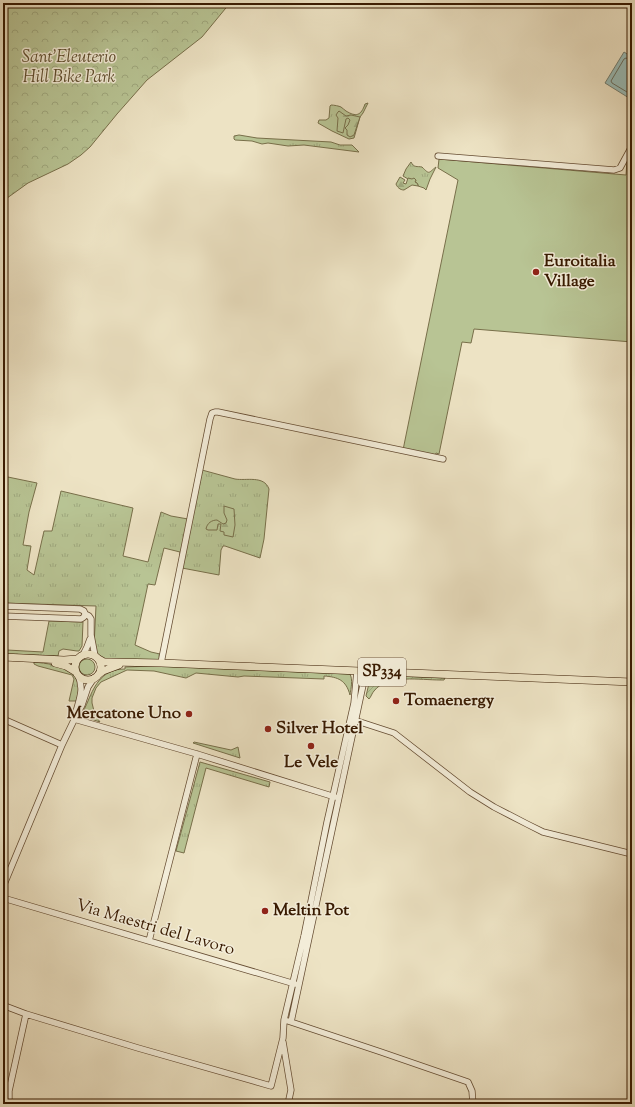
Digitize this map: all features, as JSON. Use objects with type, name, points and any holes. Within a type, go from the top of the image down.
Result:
[{"type":"main road","name":"SP334","points":[[3,657],[69,660],[89,654],[104,662],[632,682]]},
{"type":"main road","points":[[77,673],[75,665],[80,657]]},
{"type":"main road","points":[[95,677],[100,668],[100,662],[96,657]]},
{"type":"main road","name":"SP334","points":[[45,659],[66,666],[83,679],[95,677],[108,668],[132,663]]},
{"type":"street","points":[[438,156],[614,170],[620,168],[632,146]]},
{"type":"street","points":[[161,663],[212,413],[218,412],[443,459]]},
{"type":"street","points":[[3,606],[84,610],[85,614],[89,616],[91,620],[91,635],[96,657]]},
{"type":"street","points":[[34,607],[34,618]]},
{"type":"street","points":[[3,616],[81,619],[85,614]]},
{"type":"street","points":[[80,657],[87,647],[91,635]]},
{"type":"street","points":[[353,720],[357,671]]},
{"type":"street","points":[[291,1022],[339,798],[347,748],[366,671]]},
{"type":"street","points":[[74,718],[82,689],[77,673]]},
{"type":"street","points":[[3,887],[62,745],[74,718],[82,705],[88,687],[95,677]]},
{"type":"street","points":[[74,718],[339,798]]},
{"type":"street","points":[[3,719],[62,745]]},
{"type":"street","points":[[353,720],[394,733],[470,792],[500,810],[543,832],[632,854]]},
{"type":"street","points":[[3,1002],[5,1006],[26,1014],[272,1086],[283,1038],[284,1020],[304,936],[333,796],[347,748]]},
{"type":"street","points":[[148,941],[196,754]]},
{"type":"street","name":"Via Maestri del Lavoro","points":[[3,898],[299,984]]},
{"type":"street","points":[[9,1104],[9,1091],[26,1014]]},
{"type":"street","points":[[284,1020],[468,1082],[472,1091],[472,1104]]},
{"type":"street","points":[[283,1038],[291,1090],[288,1104]]},
{"type":"green space","name":"Sant'Eleuterio Hill Bike Park","points":[[3,3],[230,3],[202,37],[147,80],[90,147],[81,155],[68,164],[28,183],[3,201]]},
{"type":"green space","points":[[368,103],[360,117],[354,138],[349,139],[318,123],[319,120],[326,120],[329,118],[331,105],[342,107],[345,111],[355,115],[360,113],[365,104]]},
{"type":"green space","points":[[339,111],[346,116],[351,115],[360,117],[354,135],[350,137],[347,135],[347,130],[345,128],[350,120],[348,118],[346,119],[343,133],[337,131],[338,118],[336,115]]},
{"type":"green space","points":[[239,135],[257,138],[331,142],[340,145],[352,145],[359,152],[304,145],[288,146],[268,143],[262,144],[234,139],[234,136]]},
{"type":"green space","name":"Euroitalia Village","points":[[632,151],[632,342],[474,329],[471,343],[462,342],[439,454],[436,453],[435,455],[403,450],[458,180],[438,168],[439,159],[626,175],[627,160]]},
{"type":"green space","points":[[411,162],[414,166],[422,167],[428,172],[436,167],[426,190],[418,186],[415,182],[416,180],[408,179],[403,176]]},
{"type":"green space","points":[[400,177],[405,180],[403,183],[406,184],[408,178],[414,178],[418,186],[412,185],[404,190],[400,189],[396,184]]},
{"type":"green space","points":[[202,470],[235,479],[259,480],[267,485],[269,489],[264,539],[260,558],[223,546],[221,550],[219,575],[182,568]]},
{"type":"green space","points":[[3,476],[37,483],[29,512],[23,545],[31,546],[27,570],[34,575],[44,531],[52,531],[61,491],[133,508],[123,556],[148,562],[161,512],[171,516],[188,519],[180,560],[180,552],[164,548],[155,585],[148,584],[135,645],[151,652],[161,653],[159,660],[101,659],[96,653],[94,646],[96,606],[3,603]]},
{"type":"green space","points":[[224,506],[234,509],[235,525],[233,537],[224,535],[224,532],[220,531],[221,524],[218,524],[217,530],[206,529],[210,522],[213,521],[217,520],[223,524],[226,523],[227,520],[224,513]]},
{"type":"green space","points":[[49,621],[83,622],[82,646],[79,651],[63,649],[59,651],[58,656],[3,654],[3,649],[43,652]]},
{"type":"green space","points":[[84,659],[90,659],[95,664],[93,673],[90,675],[84,675],[79,670],[79,664]]},
{"type":"green space","points":[[34,662],[62,667],[75,675],[78,681],[79,690],[76,701],[69,701],[74,679],[72,675],[38,666],[34,664]]},
{"type":"green space","points":[[156,666],[350,674],[350,695],[344,683],[333,677],[324,676],[324,679],[238,677],[196,673],[186,678],[154,671],[127,670],[101,682],[96,688],[92,698],[92,703],[95,715],[100,722],[82,716],[97,683],[105,675],[117,670],[125,669],[125,667]]},
{"type":"green space","points":[[371,675],[445,678],[444,680],[405,679],[387,682],[374,691],[369,699],[366,696]]},
{"type":"green space","points":[[193,743],[231,750],[238,747],[240,758]]},
{"type":"green space","points":[[200,762],[270,782],[269,787],[206,768],[184,853],[176,851]]},
{"type":"water","points":[[624,52],[632,57],[632,93],[629,98],[605,83]]},
{"type":"place","name":"Euroitalia Village","points":[[536,272]]},
{"type":"place","name":"Tomaenergy","points":[[396,701]]},
{"type":"place","name":"Mercatone Uno","points":[[189,714]]},
{"type":"place","name":"Silver Hotel","points":[[268,729]]},
{"type":"place","name":"Le Vele","points":[[311,746]]},
{"type":"place","name":"Meltin Pot","points":[[265,911]]}]
